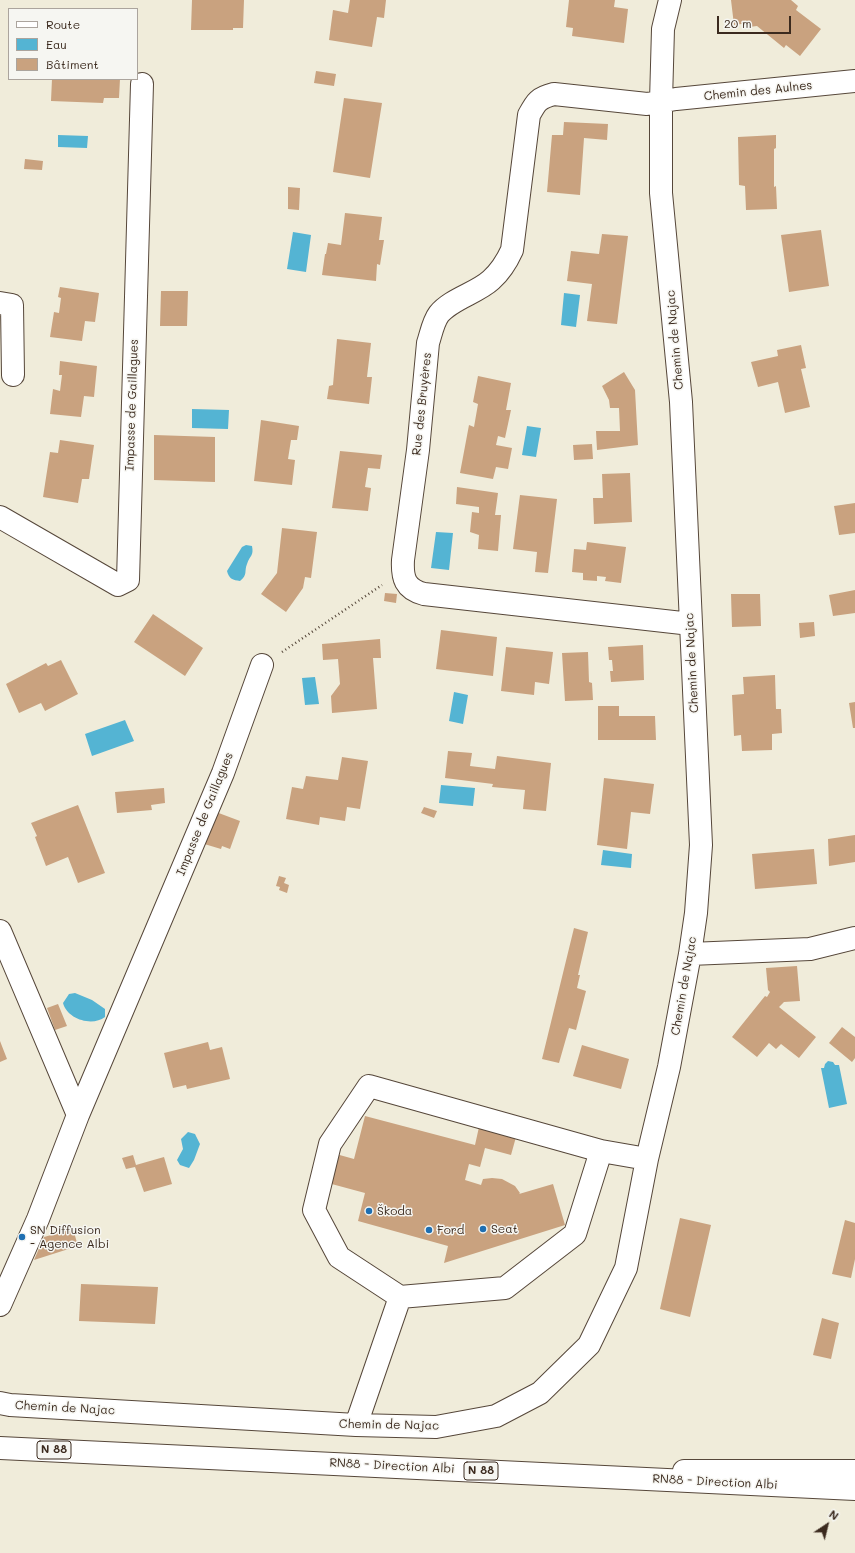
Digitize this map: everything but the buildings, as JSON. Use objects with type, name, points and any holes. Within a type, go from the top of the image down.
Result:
[{"type":"street","name":"Chemin de Najac","points":[[0,1403],[10,1405],[356,1426],[436,1427],[496,1416],[540,1393],[589,1345],[626,1268],[647,1159],[669,1067],[690,954],[696,913],[701,845],[681,402],[662,193],[661,101],[663,29],[670,0]]},
{"type":"street","name":"Chemin des Aulnes","points":[[661,101],[855,81]]},
{"type":"street","name":"Impasse de Gaillagues","points":[[0,517],[118,585],[128,580],[142,84]]},
{"type":"street","name":"Rue des Bruyères","points":[[402,575],[418,450],[428,343],[433,327],[440,314],[491,280],[504,266],[512,250],[526,131],[529,115],[536,102],[543,97],[554,94],[647,104],[661,101]]},
{"type":"street","points":[[0,303],[12,305],[13,375]]},
{"type":"street","points":[[402,575],[407,584],[414,591],[424,594],[691,624]]},
{"type":"street","name":"Impasse de Gaillagues","points":[[0,1306],[38,1219],[78,1116],[223,773],[262,665]]},
{"type":"street","points":[[0,931],[78,1116]]},
{"type":"street","points":[[690,954],[810,949],[855,938]]},
{"type":"street","points":[[601,1151],[575,1234],[505,1288],[400,1297],[339,1257],[314,1210],[330,1144],[369,1086],[601,1151],[647,1159]]},
{"type":"street","points":[[356,1426],[400,1297]]},
{"type":"street","name":"RN88 - Direction Albi","points":[[0,1448],[855,1489]]},
{"type":"street","points":[[517,1472],[855,1471]]},
{"type":"path","points":[[262,665],[384,585],[402,575]]},
{"type":"water","points":[[58,135],[88,136],[87,148],[58,147]]},
{"type":"water","points":[[293,232],[311,235],[306,272],[287,269]]},
{"type":"water","points":[[564,293],[580,295],[576,327],[561,325]]},
{"type":"water","points":[[192,409],[229,410],[228,429],[192,428]]},
{"type":"water","points":[[527,426],[541,428],[536,457],[522,455]]},
{"type":"water","points":[[436,532],[453,533],[449,570],[431,568]]},
{"type":"water","points":[[246,545],[252,546],[252,554],[246,566],[245,575],[240,581],[233,580],[227,571],[242,547]]},
{"type":"water","points":[[315,677],[319,704],[305,705],[302,678]]},
{"type":"water","points":[[454,692],[468,695],[463,724],[449,721]]},
{"type":"water","points":[[125,720],[134,741],[92,756],[85,734]]},
{"type":"water","points":[[441,785],[475,788],[473,806],[439,803]]},
{"type":"water","points":[[603,850],[632,854],[631,868],[601,865]]},
{"type":"water","points":[[75,993],[92,1000],[105,1009],[105,1017],[100,1020],[87,1021],[81,1020],[69,1013],[65,1009],[63,1003],[69,994]]},
{"type":"water","points":[[828,1061],[833,1062],[835,1065],[839,1065],[847,1104],[829,1108],[821,1068],[824,1068]]},
{"type":"water","points":[[188,1132],[195,1134],[200,1144],[194,1160],[189,1168],[180,1165],[177,1160],[183,1149],[181,1139]]},
{"type":"place","name":"Škoda","points":[[369,1211]]},
{"type":"place","name":"Seat","points":[[483,1229]]},
{"type":"place","name":"Ford","points":[[429,1230]]},
{"type":"place","name":"SN Diffusion - Agence Albi","points":[[22,1237]]}]
